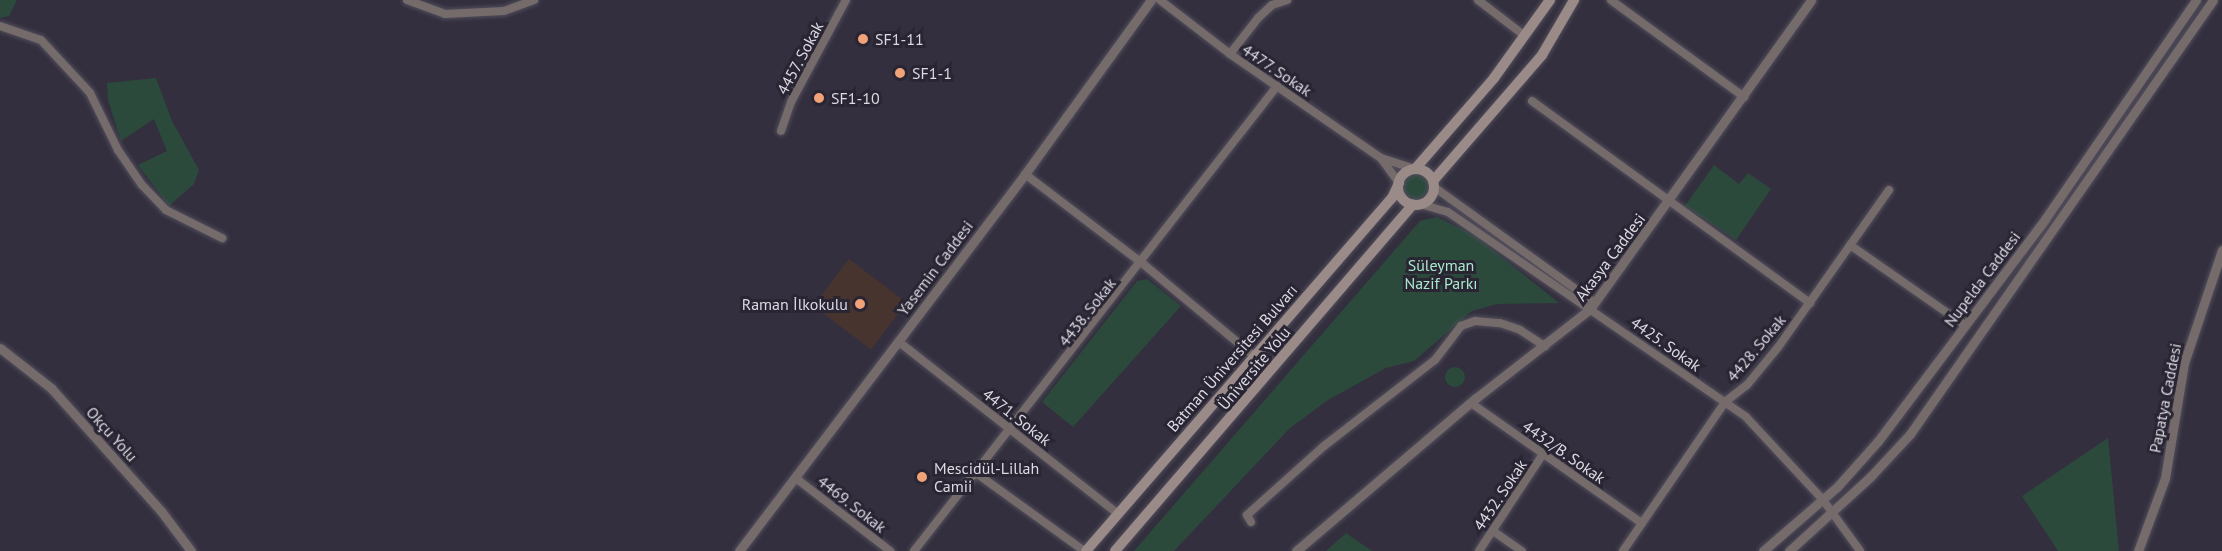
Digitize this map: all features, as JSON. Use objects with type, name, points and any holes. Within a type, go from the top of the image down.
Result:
[{"type":"main road","points":[[1550,0],[1525,36],[1415,169],[1405,173],[1399,183],[1400,194],[1416,204],[1430,198],[1434,184],[1542,55],[1574,0]]},
{"type":"main road","points":[[1415,169],[1426,172],[1434,184]]},
{"type":"main road","name":"Batman Üniversitesi Bulvarı","points":[[1085,551],[1392,198],[1399,183]]},
{"type":"main road","name":"Üniversite Yolu","points":[[1115,551],[1416,204]]},
{"type":"street","points":[[407,0],[445,14],[504,11],[534,0]]},
{"type":"street","name":"4457. Sokak","points":[[781,131],[791,102],[846,0]]},
{"type":"street","name":"Yasemin Caddesi","points":[[739,551],[797,478],[1025,174],[1151,0]]},
{"type":"street","name":"4477. Sokak","points":[[1160,0],[1230,54],[1381,158]]},
{"type":"street","points":[[1230,54],[1258,18],[1272,5],[1287,0]]},
{"type":"street","points":[[1478,0],[1525,36]]},
{"type":"street","points":[[1611,0],[1744,98]]},
{"type":"street","name":"Akasya Caddesi","points":[[1296,551],[1471,403],[1545,346],[1592,306],[1744,98],[1811,0]]},
{"type":"street","name":"Nupelda Caddesi","points":[[1763,551],[1823,500],[1878,441],[1966,326],[2141,84],[2196,0]]},
{"type":"street","name":"Nupelda Caddesi","points":[[1789,551],[1832,513],[1910,434],[2213,0]]},
{"type":"street","points":[[0,26],[41,40],[61,59],[90,93],[118,150],[142,185],[166,210],[222,238]]},
{"type":"street","name":"4438. Sokak","points":[[914,551],[1142,263],[1277,86]]},
{"type":"street","points":[[1532,101],[1810,303]]},
{"type":"street","points":[[1381,158],[1415,169]]},
{"type":"street","points":[[1381,158],[1399,183]]},
{"type":"street","points":[[1025,174],[1142,263],[1254,356]]},
{"type":"street","points":[[1434,184],[1592,306]]},
{"type":"street","name":"4428. Sokak","points":[[1623,551],[1725,402],[1747,385],[1810,303],[1889,190]]},
{"type":"street","name":"4425. Sokak","points":[[1416,204],[1448,212],[1592,306],[1746,417],[1823,500],[1860,551]]},
{"type":"street","points":[[1850,245],[1966,326]]},
{"type":"street","name":"Papatya Caddesi","points":[[2138,551],[2164,478],[2184,363],[2222,250]]},
{"type":"street","points":[[1251,522],[1247,515],[1324,446],[1435,360],[1461,326],[1475,321],[1500,323],[1520,330],[1545,346]]},
{"type":"street","name":"4471. Sokak","points":[[899,342],[1118,514]]},
{"type":"street","name":"Okçu Yolu","points":[[0,348],[51,388],[161,511],[191,551]]},
{"type":"street","name":"4432/B. Sokak","points":[[1471,403],[1642,523]]},
{"type":"street","name":"4432. Sokak","points":[[1479,551],[1544,454]]},
{"type":"street","points":[[976,473],[1085,551]]},
{"type":"street","name":"4469. Sokak","points":[[797,478],[890,551]]},
{"type":"street","points":[[1492,531],[1522,551]]},
{"type":"shaded area","name":"Raman İlkokulu","points":[[849,259],[907,302],[871,349],[813,306]]},
{"type":"green space","points":[[0,0],[17,0],[9,16],[0,18]]},
{"type":"green space","points":[[156,78],[172,121],[199,170],[194,184],[169,206],[138,165],[167,151],[154,119],[121,141],[108,100],[107,83]]},
{"type":"green space","points":[[1714,165],[1739,184],[1748,173],[1771,189],[1736,240],[1685,206]]},
{"type":"green space","points":[[1416,173],[1426,176],[1429,186],[1426,196],[1416,199],[1406,196],[1403,186],[1406,176]]},
{"type":"green space","name":"Süleyman Nazif Parkı","points":[[1437,217],[1474,235],[1559,303],[1497,304],[1472,311],[1414,361],[1386,368],[1328,400],[1290,428],[1174,551],[1134,551],[1420,221]]},
{"type":"green space","points":[[1147,279],[1181,306],[1073,427],[1042,402],[1137,281]]},
{"type":"green space","points":[[1455,367],[1462,370],[1465,377],[1462,384],[1455,387],[1448,384],[1445,377],[1448,370]]},
{"type":"green space","points":[[2108,438],[2119,551],[2058,551],[2022,496]]},
{"type":"green space","points":[[1346,533],[1372,551],[1326,551]]},
{"type":"place","name":"SF1-11","points":[[863,39]]},
{"type":"place","name":"SF1-1","points":[[900,73]]},
{"type":"place","name":"SF1-10","points":[[819,98]]},
{"type":"place","name":"Raman İlkokulu","points":[[860,304]]},
{"type":"place","name":"Mescidül-Lillah Camii","points":[[922,477]]}]
